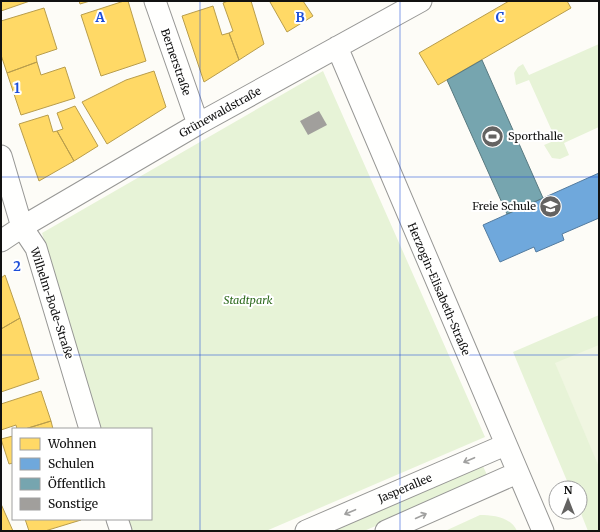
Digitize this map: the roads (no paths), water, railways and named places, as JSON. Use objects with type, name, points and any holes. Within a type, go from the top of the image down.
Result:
[{"type":"street","name":"Bernerstraße","points":[[155,1],[198,124]]},
{"type":"street","name":"Grünewaldstraße","points":[[1,241],[22,227],[198,124],[421,1]]},
{"type":"street","name":"Herzogin-Elisabeth-Straße","points":[[337,47],[505,445],[543,531]]},
{"type":"street","name":"Wilhelm-Bode-Straße","points":[[1,156],[22,227],[36,248],[90,428]]},
{"type":"street","name":"Jasperallee","points":[[306,531],[505,445]]},
{"type":"street","points":[[386,531],[517,473]]},
{"type":"street","points":[[117,520],[121,531]]},
{"type":"place","name":"Sporthalle","points":[[493,136]]},
{"type":"place","name":"Freie Schule","points":[[551,206]]},
{"type":"park label","name":"Stadtpark","points":[[248,300]]}]
